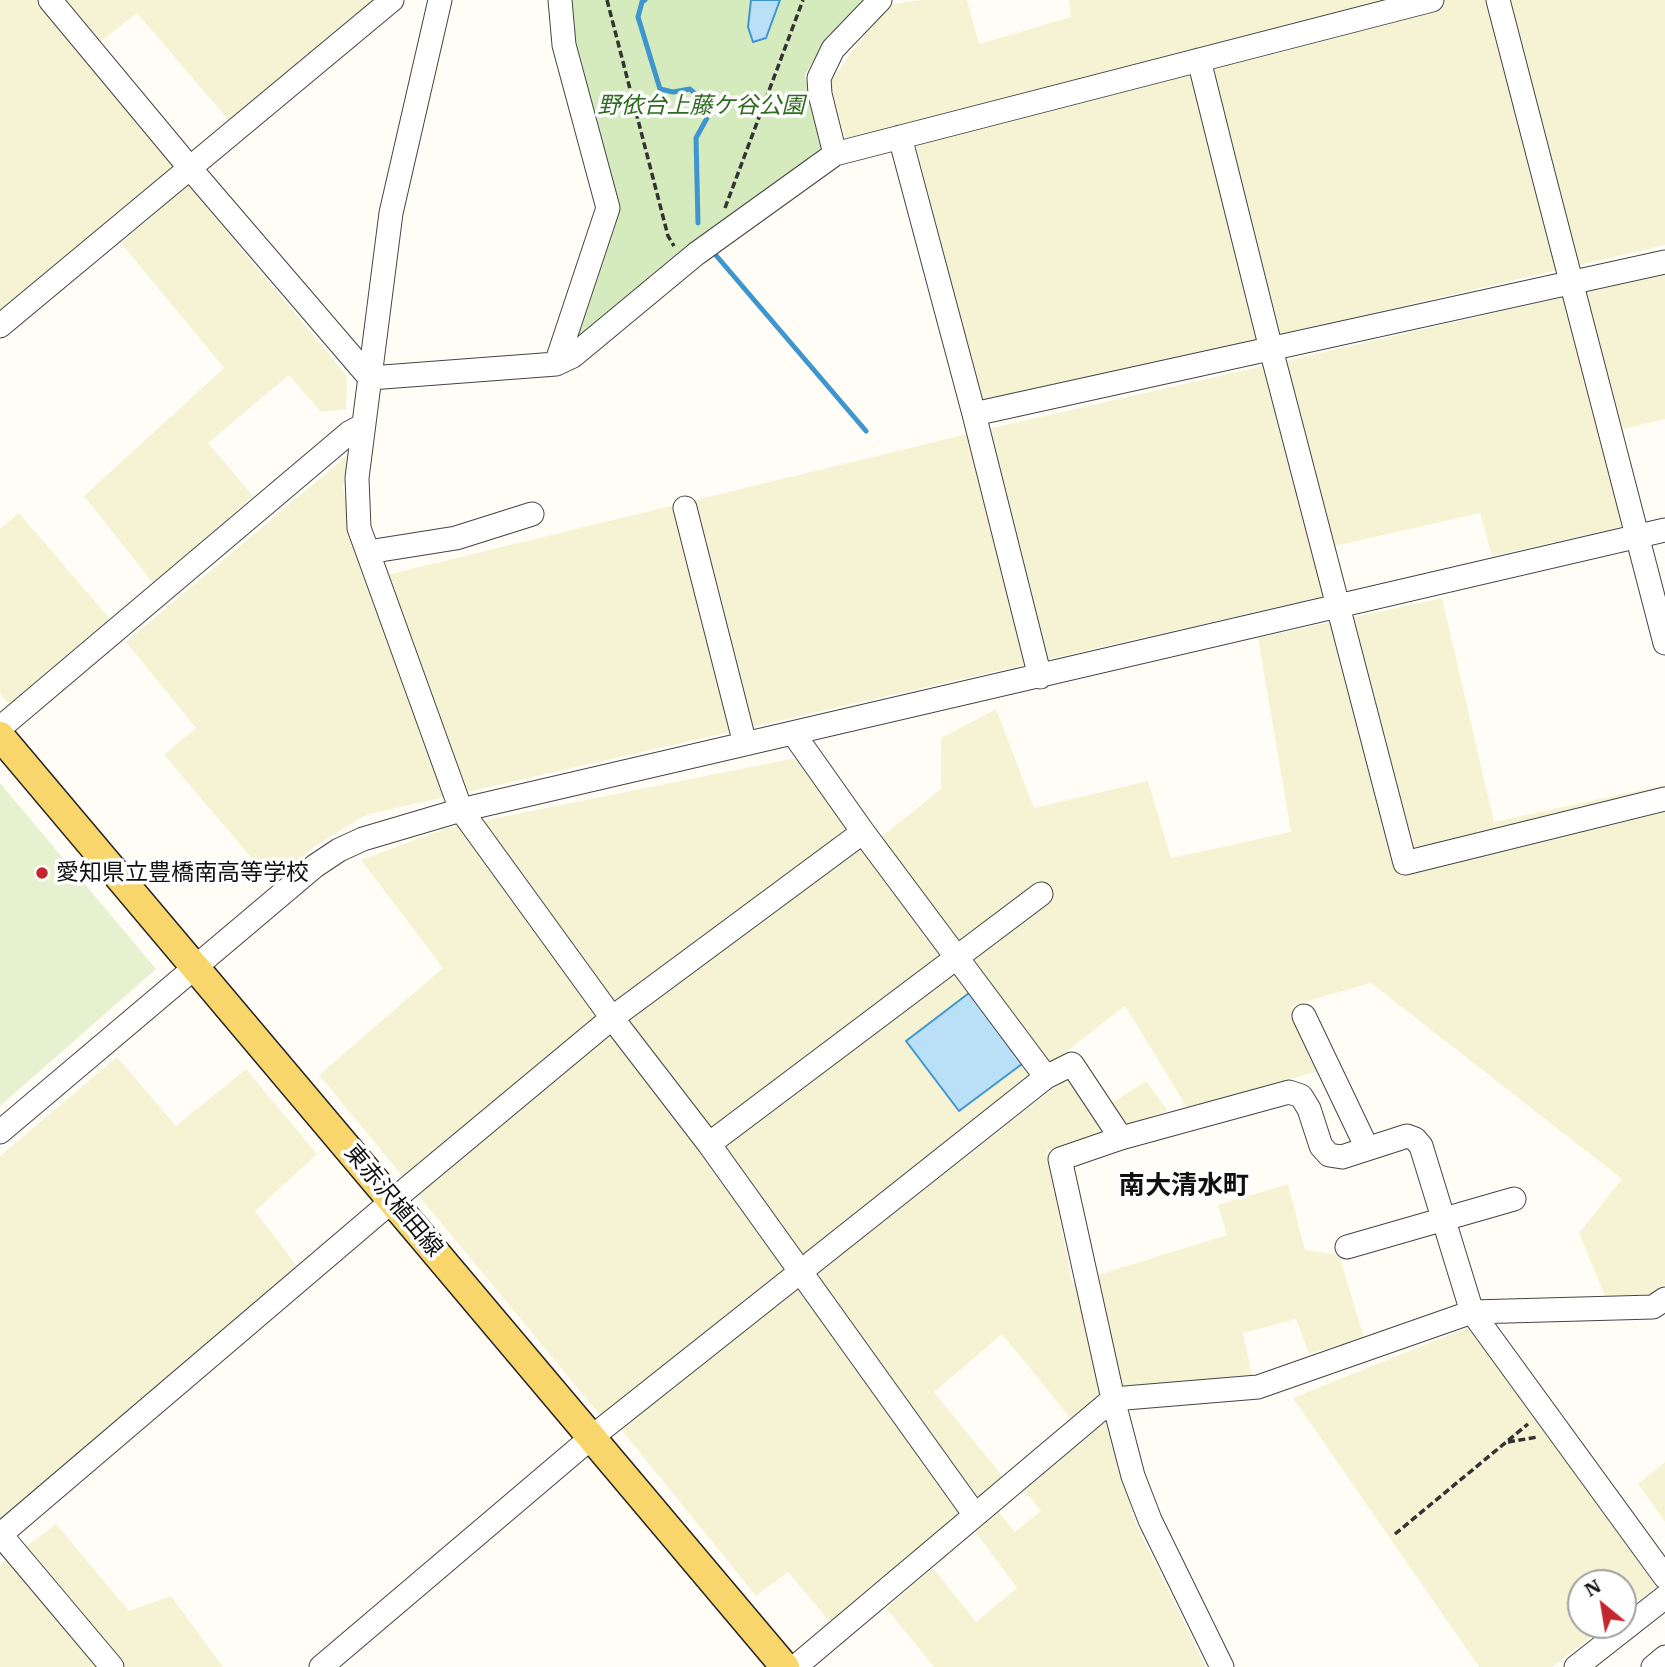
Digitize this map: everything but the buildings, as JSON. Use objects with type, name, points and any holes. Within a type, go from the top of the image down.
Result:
[{"type":"main road","name":"東赤沢植田線","points":[[0,736],[785,1667]]},
{"type":"street","points":[[50,0],[370,377]]},
{"type":"street","points":[[0,326],[392,0]]},
{"type":"street","points":[[440,0],[391,213],[356,478],[359,528],[461,810],[612,1018],[709,1144],[975,1515]]},
{"type":"street","points":[[556,364],[608,208],[564,45],[560,0]]},
{"type":"street","points":[[835,154],[820,94],[819,78],[833,49],[880,0]]},
{"type":"street","points":[[370,377],[556,364],[573,356],[696,254],[835,154],[1432,0]]},
{"type":"street","points":[[1498,0],[1665,642]]},
{"type":"street","points":[[1199,60],[1405,863],[1665,799]]},
{"type":"street","points":[[900,136],[1040,677]]},
{"type":"street","points":[[974,414],[1665,262]]},
{"type":"street","points":[[0,728],[349,433],[362,426]]},
{"type":"street","points":[[685,508],[745,744]]},
{"type":"street","points":[[368,552],[456,538],[532,514]]},
{"type":"street","points":[[0,1132],[315,866],[339,850],[363,839],[461,810],[1665,530]]},
{"type":"street","points":[[793,733],[863,832],[1046,1077]]},
{"type":"street","points":[[112,1667],[0,1534],[392,1200],[612,1018],[863,832]]},
{"type":"street","points":[[709,1144],[1041,894]]},
{"type":"street","points":[[1304,1016],[1367,1148]]},
{"type":"street","points":[[321,1667],[592,1437],[1046,1077],[1072,1064],[1121,1138]]},
{"type":"street","points":[[1222,1667],[1150,1520],[1133,1476],[1059,1159],[1121,1138],[1289,1092],[1301,1096],[1309,1110],[1321,1146],[1329,1155],[1342,1157],[1407,1136],[1415,1139],[1420,1146],[1472,1312],[1665,1577]]},
{"type":"street","points":[[1348,1247],[1514,1199]]},
{"type":"street","points":[[795,1667],[1113,1399],[1258,1387],[1472,1312],[1661,1308]]},
{"type":"street","points":[[1576,1667],[1665,1597]]},
{"type":"street","points":[[1653,1667],[1665,1657]]},
{"type":"path","points":[[607,0],[668,236],[675,247]]},
{"type":"path","points":[[722,211],[728,203],[803,0]]},
{"type":"path","points":[[1395,1534],[1543,1411]]},
{"type":"path","points":[[1506,1442],[1538,1437],[1544,1447]]},
{"type":"shaded area","points":[[0,0],[373,0],[231,123],[137,13],[85,54],[180,166],[0,314]]},
{"type":"shaded area","points":[[920,0],[967,0],[979,44],[1071,17],[1069,0],[1665,0],[1665,245],[982,404],[911,125],[847,141],[829,83],[887,5]]},
{"type":"shaded area","points":[[188,185],[347,376],[346,409],[321,412],[289,375],[208,443],[253,496],[153,583],[84,496],[224,368],[121,243]]},
{"type":"shaded area","points":[[1665,274],[1665,419],[1603,434],[1625,526],[1492,556],[1480,513],[1313,551],[1325,596],[366,815],[315,846],[273,883],[164,755],[196,728],[126,642],[349,454],[343,485],[350,532],[370,579],[992,428]]},
{"type":"shaded area","points":[[19,513],[110,619],[9,704],[0,693],[0,529]]},
{"type":"shaded area","points":[[1442,598],[1494,822],[1665,785],[1665,1285],[1652,1294],[1605,1296],[1579,1233],[1622,1179],[1371,983],[1291,1006],[1322,1070],[1188,1109],[1125,1006],[600,1415],[319,1075],[443,968],[361,860],[447,828],[795,758],[865,850],[941,789],[941,738],[996,709],[1034,808],[1148,781],[1171,858],[1291,832],[1258,638]]},
{"type":"shaded area","points":[[117,1057],[176,1126],[246,1069],[317,1154],[255,1211],[297,1266],[0,1519],[0,1156]]},
{"type":"shaded area","points":[[1068,1077],[1093,1115],[1146,1081],[1168,1111],[1047,1151],[1072,1283],[1227,1235],[1218,1205],[1288,1184],[1305,1250],[1339,1255],[1364,1338],[1309,1354],[1296,1319],[1243,1333],[1252,1375],[1107,1389],[1072,1420],[1002,1334],[934,1392],[1004,1478],[831,1623],[788,1572],[756,1596],[620,1428]]},
{"type":"shaded area","points":[[1471,1326],[1656,1587],[1637,1602],[1637,1569],[1567,1569],[1567,1639],[1589,1639],[1552,1667],[1479,1667],[1293,1398]]},
{"type":"shaded area","points":[[1109,1419],[1134,1520],[1206,1667],[934,1667],[886,1608],[933,1568],[976,1622],[1017,1588],[975,1531],[998,1511],[1015,1532],[1041,1511],[1024,1490]]},
{"type":"shaded area","points":[[1665,1462],[1665,1522],[1638,1484]]},
{"type":"shaded area","points":[[56,1524],[129,1611],[171,1596],[223,1667],[0,1667],[0,1566]]},
{"type":"green space","name":"野依台上藤ケ谷公園","points":[[571,0],[867,0],[825,40],[805,75],[821,148],[566,351],[616,203],[575,48]]},
{"type":"green space","name":"愛知県立豊橋南高等学校","points":[[0,783],[156,969],[0,1106]]},
{"type":"water","points":[[751,0],[780,0],[766,38],[753,42],[748,27]]},
{"type":"water","points":[[969,993],[1022,1064],[959,1111],[906,1041]]},
{"type":"waterway","points":[[645,0],[638,17],[660,89],[673,92],[690,89],[701,99],[707,118],[696,138],[698,223]]},
{"type":"waterway","points":[[714,253],[866,431]]},
{"type":"place","name":"愛知県立豊橋南高等学校","points":[[42,873]]},
{"type":"district","name":"南大清水町","points":[[1184,1186]]}]
